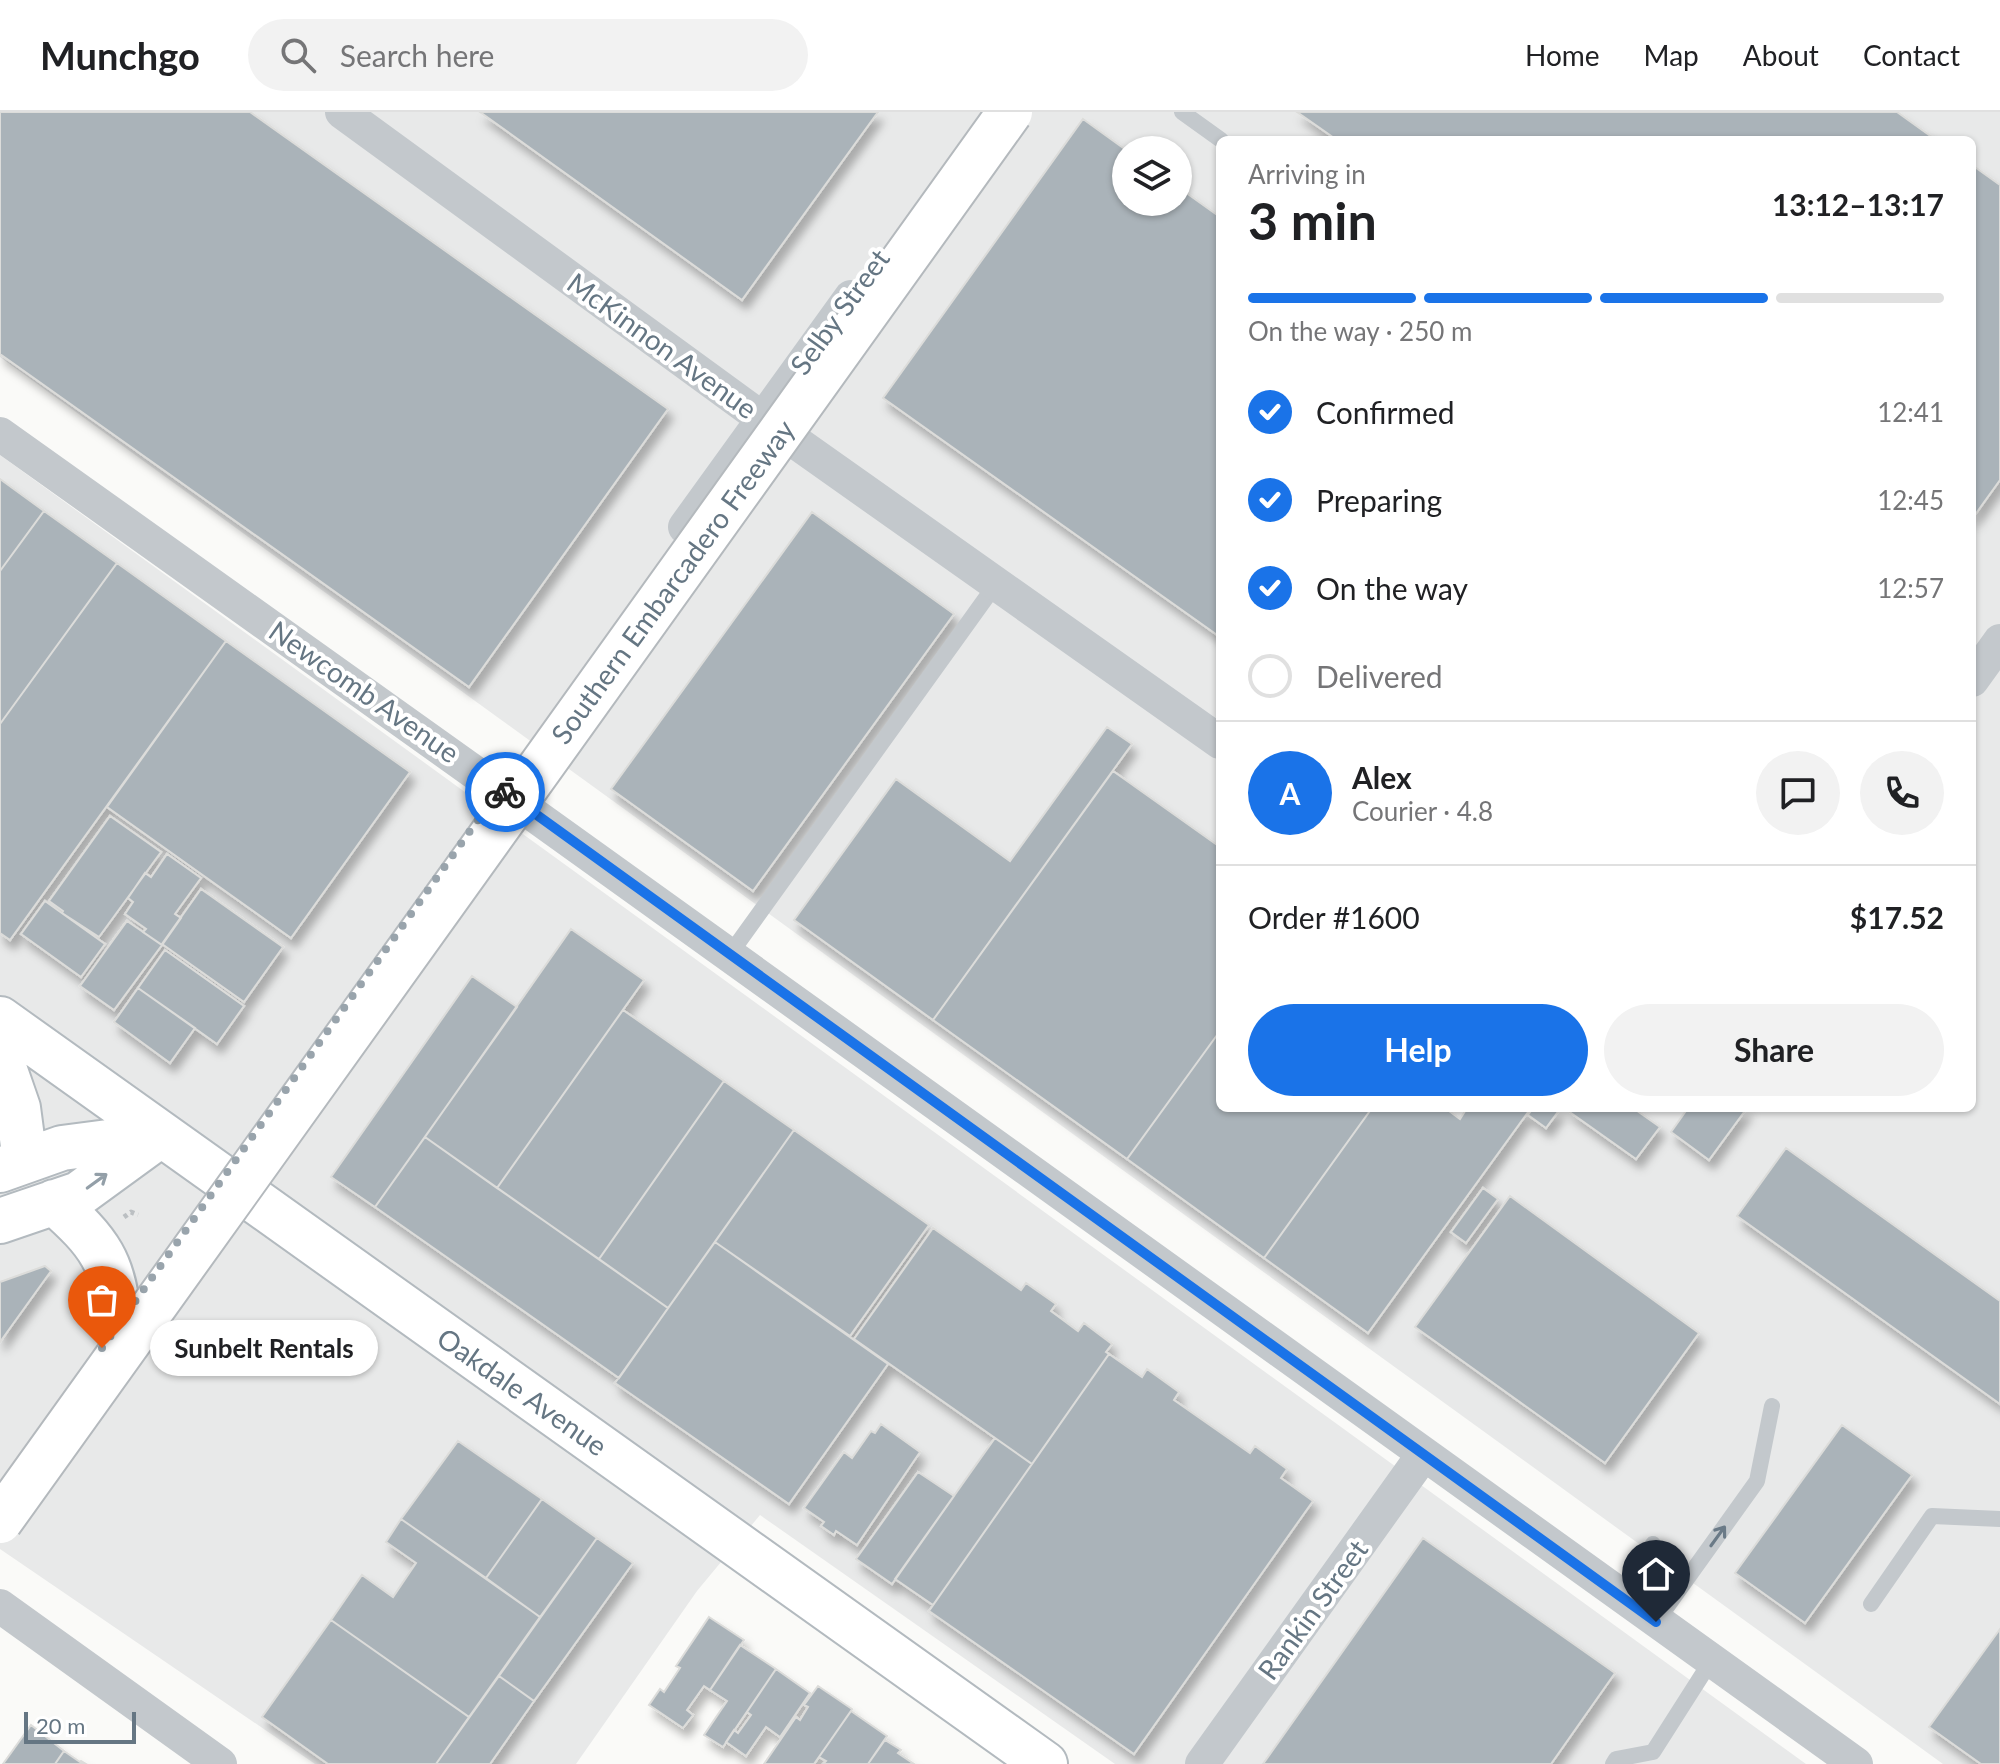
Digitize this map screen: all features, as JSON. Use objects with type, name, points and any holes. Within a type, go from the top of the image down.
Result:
[{"type":"main road","name":"Southern Embarcadero Freeway","points":[[0,1485],[987,112]]},
{"type":"main road","name":"Southern Embarcadero Freeway","points":[[0,1521],[1010,112]]},
{"type":"main road","name":"Oakdale Avenue","points":[[0,1019],[1045,1764]]},
{"type":"main road","points":[[0,1056],[18,1108],[12,1166],[62,1148],[160,1135]]},
{"type":"main road","points":[[0,1221],[79,1194],[160,1135]]},
{"type":"main road","points":[[54,1202],[88,1232],[104,1256],[117,1289],[119,1324]]},
{"type":"street","name":"McKinnon Avenue","points":[[342,112],[763,419],[1216,739]]},
{"type":"street","name":"Selby Street","points":[[0,1493],[763,419],[987,112]]},
{"type":"street","name":"Newcomb Avenue","points":[[0,434],[500,789],[1856,1764]]},
{"type":"street","points":[[1976,674],[2000,641]]},
{"type":"street","name":"Rankin Street","points":[[1202,1764],[1423,1455]]},
{"type":"street","points":[[0,1606],[220,1764]]},
{"type":"lane","points":[[1182,112],[1216,136]]},
{"type":"lane","points":[[730,954],[996,584]]},
{"type":"lane","points":[[1656,1622],[1757,1481],[1772,1406]]},
{"type":"lane","points":[[1871,1604],[1932,1516],[2000,1519]]},
{"type":"lane","points":[[1618,1594],[1653,1544]]},
{"type":"lane","points":[[1613,1764],[1616,1759],[1653,1752],[1711,1661]]},
{"type":"shaded area","points":[[0,112],[2000,112],[2000,1764],[1943,1764],[0,357]]},
{"type":"shaded area","points":[[0,455],[1806,1764],[1115,1764],[760,1515],[697,1591],[576,1764],[315,1764],[0,1549]]},
{"type":"building","points":[[0,112],[250,112],[668,409],[469,687],[0,354]]},
{"type":"building","points":[[480,112],[878,112],[742,300]]},
{"type":"building","points":[[1297,112],[1897,112],[1930,136],[1331,136]]},
{"type":"building","points":[[1083,119],[1112,140],[1112,216],[1192,216],[1192,197],[1216,214],[1216,634],[883,398]]},
{"type":"building","points":[[1976,168],[2000,185],[2000,480],[1976,513]]},
{"type":"building","points":[[0,479],[44,511],[0,571]]},
{"type":"building","points":[[44,511],[117,563],[0,724],[0,571]]},
{"type":"building","points":[[812,512],[954,614],[753,891],[611,789]]},
{"type":"building","points":[[117,563],[226,641],[10,940],[0,933],[0,724]]},
{"type":"building","points":[[226,641],[410,772],[291,938],[107,807]]},
{"type":"building","points":[[1107,727],[1132,744],[933,1020],[794,920],[896,779],[1010,861]]},
{"type":"building","points":[[1113,771],[1216,844],[1216,1037],[1127,1159],[933,1020]]},
{"type":"building","points":[[110,816],[161,852],[99,937],[49,901]]},
{"type":"building","points":[[167,854],[201,878],[175,914],[181,918],[162,945],[125,914],[133,902],[128,898],[145,873],[151,877]]},
{"type":"building","points":[[201,889],[283,947],[244,1002],[162,944]]},
{"type":"building","points":[[45,901],[105,944],[81,977],[21,934]]},
{"type":"building","points":[[127,921],[162,945],[114,1010],[80,986]]},
{"type":"building","points":[[571,929],[644,980],[497,1188],[425,1137]]},
{"type":"building","points":[[165,950],[244,1006],[217,1044],[138,988]]},
{"type":"building","points":[[472,976],[517,1007],[375,1207],[331,1177]]},
{"type":"building","points":[[138,988],[195,1028],[170,1063],[114,1022]]},
{"type":"building","points":[[623,1010],[724,1081],[599,1259],[497,1188]]},
{"type":"building","points":[[1216,1037],[1216,1112],[1369,1112],[1264,1258],[1127,1159]]},
{"type":"building","points":[[724,1081],[794,1130],[668,1308],[599,1259]]},
{"type":"building","points":[[1369,1112],[1450,1112],[1460,1119],[1464,1112],[1528,1112],[1368,1333],[1264,1258]]},
{"type":"building","points":[[1530,1112],[1558,1112],[1546,1128],[1528,1115]]},
{"type":"building","points":[[1570,1112],[1639,1112],[1660,1127],[1636,1159]]},
{"type":"building","points":[[1685,1112],[1744,1112],[1709,1160],[1671,1132]]},
{"type":"building","points":[[794,1130],[929,1225],[850,1336],[715,1242]]},
{"type":"building","points":[[425,1137],[668,1308],[619,1378],[375,1207]]},
{"type":"building","points":[[1786,1148],[2000,1301],[2000,1404],[1737,1216]]},
{"type":"building","points":[[1483,1188],[1498,1199],[1466,1243],[1451,1232]]},
{"type":"building","points":[[1510,1196],[1699,1333],[1605,1463],[1415,1327]]},
{"type":"building","points":[[933,1228],[1021,1290],[1026,1283],[1056,1304],[1051,1311],[1078,1331],[1084,1323],[1112,1344],[1106,1352],[1109,1354],[1032,1464],[854,1339]]},
{"type":"building","points":[[715,1242],[888,1364],[789,1504],[615,1383]]},
{"type":"building","points":[[45,1266],[51,1271],[0,1342],[0,1282]]},
{"type":"building","points":[[1109,1354],[1142,1377],[1147,1369],[1179,1392],[1174,1400],[1250,1453],[1255,1446],[1287,1469],[1281,1478],[1313,1501],[1134,1754],[929,1611]]},
{"type":"building","points":[[881,1424],[920,1452],[857,1545],[836,1531],[834,1535],[821,1526],[824,1522],[804,1508],[844,1452],[852,1458],[871,1431],[875,1433]]},
{"type":"building","points":[[1842,1425],[1912,1475],[1805,1623],[1735,1573]]},
{"type":"building","points":[[995,1438],[1032,1464],[933,1605],[895,1579]]},
{"type":"building","points":[[458,1441],[542,1499],[486,1578],[401,1519]]},
{"type":"building","points":[[918,1472],[954,1496],[892,1584],[856,1559]]},
{"type":"building","points":[[542,1499],[597,1538],[540,1617],[486,1578]]},
{"type":"building","points":[[401,1519],[540,1617],[469,1717],[331,1620],[362,1575],[393,1597],[416,1563],[386,1542]]},
{"type":"building","points":[[597,1538],[633,1563],[534,1701],[499,1676]]},
{"type":"building","points":[[1423,1538],[1615,1673],[1551,1764],[1263,1764]]},
{"type":"building","points":[[709,1617],[744,1640],[710,1690],[704,1686],[687,1710],[693,1715],[683,1728],[649,1705],[660,1689],[664,1692],[680,1668],[676,1666]]},
{"type":"building","points":[[331,1620],[469,1717],[436,1764],[328,1764],[262,1717]]},
{"type":"building","points":[[2000,1629],[2000,1764],[1981,1764],[1929,1727]]},
{"type":"building","points":[[740,1645],[776,1669],[723,1747],[704,1735],[727,1701],[710,1690]]},
{"type":"building","points":[[776,1669],[810,1693],[780,1737],[766,1727],[746,1756],[726,1742],[734,1730],[738,1733],[751,1715],[747,1712]]},
{"type":"building","points":[[499,1676],[534,1701],[490,1764],[436,1764]]},
{"type":"building","points":[[818,1686],[851,1711],[814,1764],[764,1764],[796,1717],[800,1720],[808,1707],[804,1705]]},
{"type":"building","points":[[851,1711],[887,1736],[868,1764],[823,1764],[826,1761],[819,1757]]},
{"type":"building","points":[[31,1725],[64,1751],[55,1764],[3,1764]]},
{"type":"building","points":[[885,1740],[901,1750],[898,1753],[914,1764],[868,1764]]},
{"type":"building","points":[[64,1751],[80,1762],[86,1764],[55,1764]]},
{"type":"way so far","points":[[102,1348],[500,789],[505,792]]},
{"type":"place","name":"Sunbelt Rentals","points":[[102,1348]]},
{"type":"route","points":[[505,792],[1656,1622]]}]
